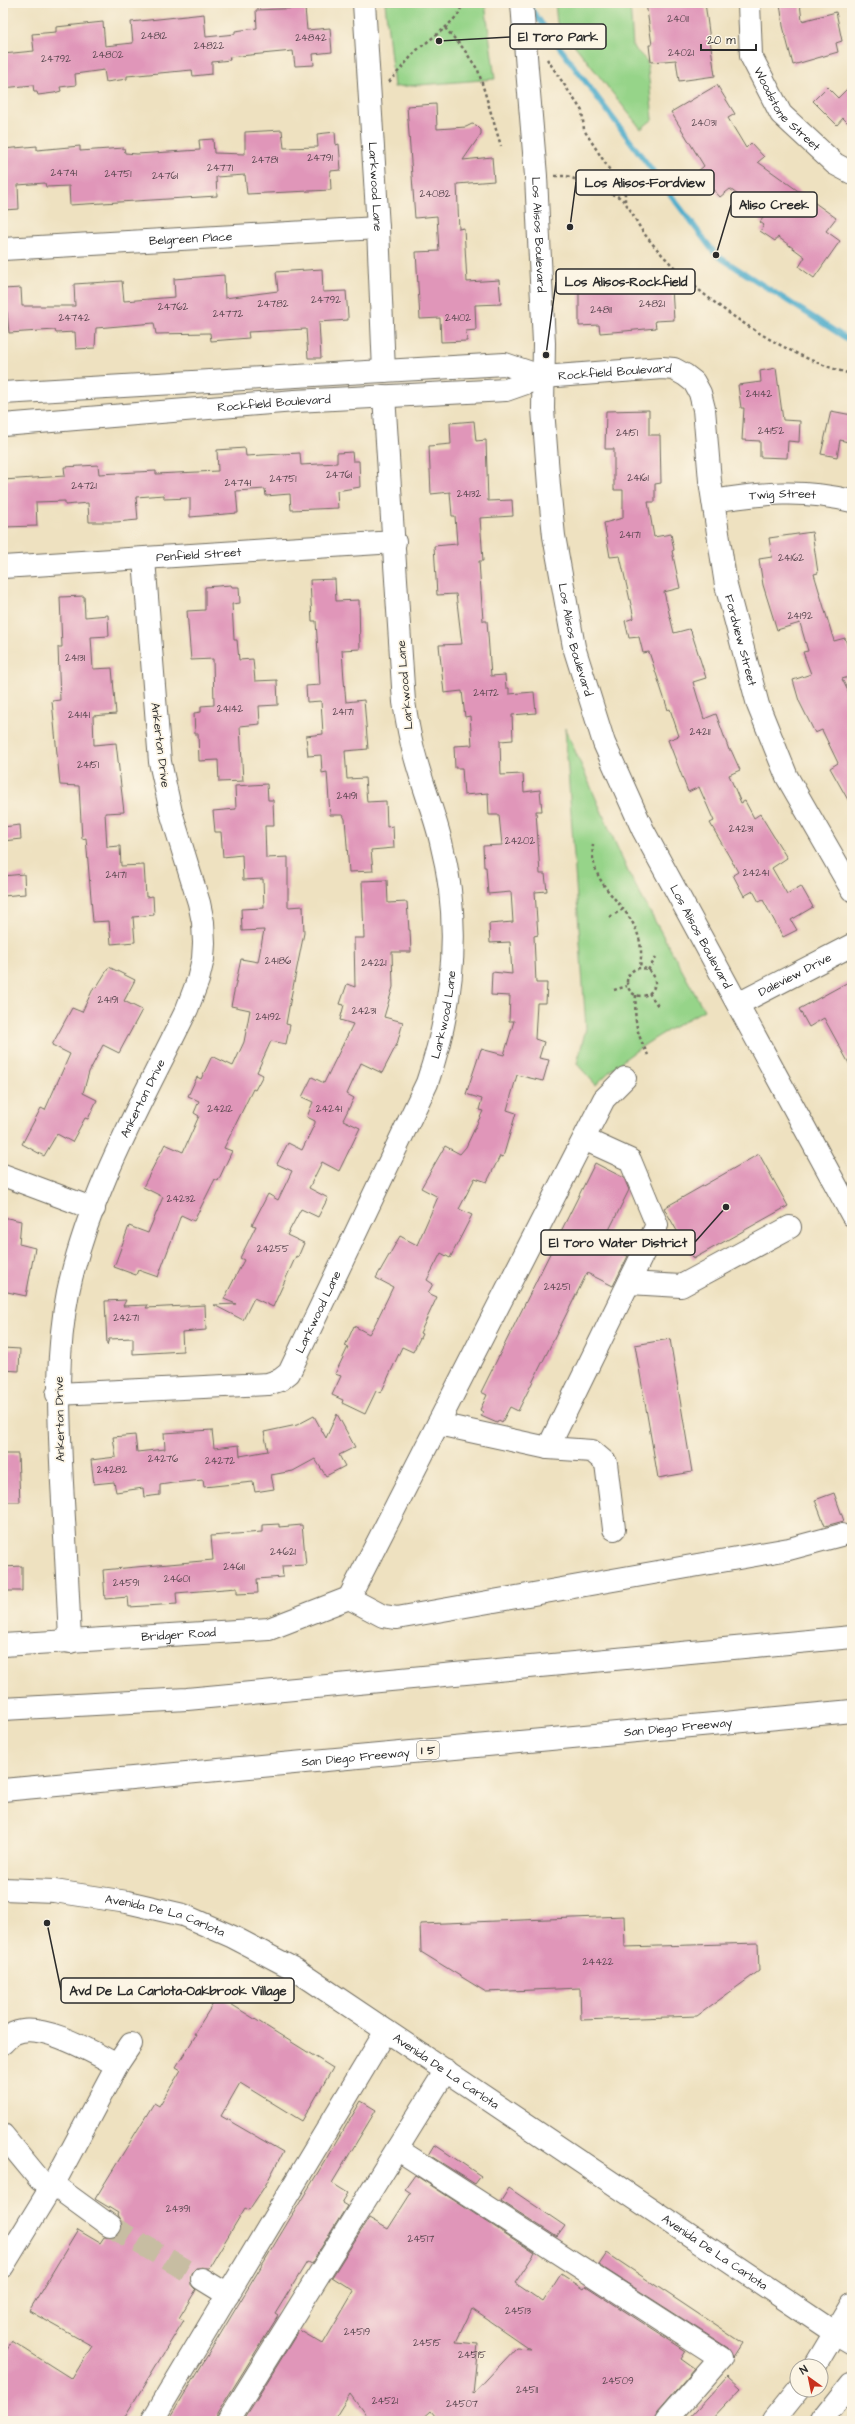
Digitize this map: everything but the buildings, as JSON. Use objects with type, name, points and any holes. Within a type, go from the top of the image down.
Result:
[{"type":"main road","name":"Larkwood Lane","points":[[364,3],[378,228],[384,371]]},
{"type":"main road","name":"Los Alisos Boulevard","points":[[522,3],[536,176],[544,343],[543,377],[554,536],[574,647],[604,743],[643,830],[852,1215]]},
{"type":"main road","name":"Woodstone Street","points":[[749,3],[751,56],[781,114],[834,164],[852,173]]},
{"type":"main road","name":"Belgreen Place","points":[[3,249],[378,228]]},
{"type":"main road","name":"Rockfield Boulevard","points":[[3,393],[504,364],[543,377]]},
{"type":"main road","name":"Rockfield Boulevard","points":[[3,425],[384,396],[506,390],[543,377],[662,368],[674,369],[685,375]]},
{"type":"main road","name":"Fordview Street","points":[[685,375],[694,382],[700,393],[704,409],[713,501],[726,585],[758,705],[787,777],[852,890]]},
{"type":"main road","name":"Larkwood Lane","points":[[57,1394],[268,1384],[280,1380],[289,1373],[427,1083],[441,1038],[449,1000],[454,940],[452,910],[442,844],[431,803],[411,741],[404,702],[395,542],[384,396]]},
{"type":"main road","name":"Twig Street","points":[[713,501],[771,492],[806,493],[852,501]]},
{"type":"main road","name":"Penfield Street","points":[[3,567],[395,542]]},
{"type":"main road","name":"Ankerton Drive","points":[[70,1642],[57,1394],[62,1325],[68,1291],[94,1209],[117,1155],[187,1009],[198,980],[204,943],[199,902],[171,812],[160,762],[144,559]]},
{"type":"main road","name":"Daleview Drive","points":[[738,1004],[852,944]]},
{"type":"main road","points":[[624,1078],[604,1099],[349,1598],[383,1616],[397,1618],[789,1549],[841,1535]]},
{"type":"main road","points":[[548,1448],[657,1225],[630,1160],[584,1139]]},
{"type":"main road","points":[[3,1175],[94,1209]]},
{"type":"main road","points":[[629,1283],[681,1286],[790,1227]]},
{"type":"main road","points":[[438,1424],[548,1448],[592,1451],[606,1463],[614,1529]]},
{"type":"main road","name":"Bridger Road","points":[[3,1645],[269,1629],[349,1598]]},
{"type":"main road","points":[[3,1709],[187,1699],[852,1637]]},
{"type":"main road","name":"San Diego Freeway","points":[[3,1790],[852,1711]]},
{"type":"main road","name":"Avenida De La Carlota","points":[[3,1889],[54,1891],[120,1901],[183,1915],[233,1937],[296,1970],[843,2338]]},
{"type":"main road","points":[[3,2043],[15,2032],[35,2031],[67,2039],[117,2065]]},
{"type":"main road","points":[[152,2421],[386,2031]]},
{"type":"main road","points":[[3,2266],[82,2134],[117,2065],[131,2044]]},
{"type":"main road","points":[[228,2421],[446,2070]]},
{"type":"main road","points":[[3,2135],[40,2180],[52,2186],[110,2226]]},
{"type":"main road","points":[[397,2149],[721,2358],[666,2421]]},
{"type":"main road","points":[[202,2279],[228,2295]]},
{"type":"main road","points":[[823,2358],[843,2338],[852,2304]]},
{"type":"main road","points":[[822,2421],[852,2383]]},
{"type":"main road","points":[[773,2421],[792,2398]]},
{"type":"path","points":[[369,85],[388,84],[417,50],[445,28],[458,15],[463,3]]},
{"type":"path","points":[[445,28],[463,48],[478,70],[501,146]]},
{"type":"path","points":[[543,54],[582,111],[584,130],[625,194],[625,202],[643,232],[674,267],[721,309],[768,338],[833,370],[852,374]]},
{"type":"path","points":[[562,176],[585,183],[625,202]]},
{"type":"path","points":[[593,844],[592,853],[599,879],[636,927],[639,937],[642,956],[640,967],[628,977],[627,986],[636,996],[635,1020],[639,1037],[648,1055]]},
{"type":"path","points":[[610,917],[623,909]]},
{"type":"path","points":[[648,970],[656,958]]},
{"type":"path","points":[[636,996],[649,993],[653,990],[655,979],[648,970],[640,967]]},
{"type":"path","points":[[614,990],[627,986]]},
{"type":"path","points":[[649,993],[658,1006]]},
{"type":"green space","points":[[385,3],[485,3],[495,79],[394,87]]},
{"type":"green space","points":[[555,3],[630,3],[633,47],[647,61],[653,119],[641,129],[557,23]]},
{"type":"green space","points":[[565,728],[629,874],[704,1010],[647,1043],[620,1062],[596,1085],[577,1064],[586,1028]]},
{"type":"waterway","points":[[530,8],[716,255],[852,342]]},
{"type":"tunnel","points":[[110,2226],[202,2279]]},
{"type":"place","name":"El Toro Park","points":[[439,41]]},
{"type":"place","name":"Los Alisos-Fordview","points":[[570,227]]},
{"type":"place","name":"Aliso Creek","points":[[716,255]]},
{"type":"place","name":"Los Alisos-Rockfield","points":[[546,355]]},
{"type":"place","name":"El Toro Water District","points":[[726,1207]]},
{"type":"place","name":"Avd De La Carlota-Oakbrook Village","points":[[47,1923]]}]
